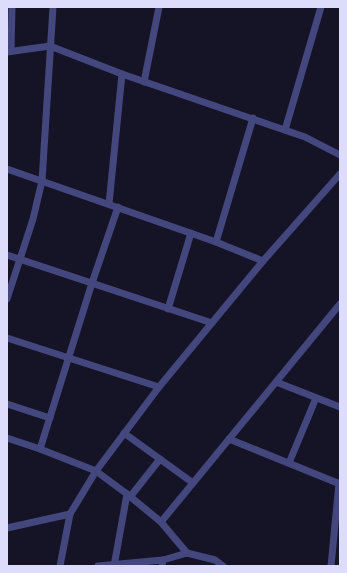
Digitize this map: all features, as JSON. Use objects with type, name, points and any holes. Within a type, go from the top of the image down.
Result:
[{"type":"street","points":[[12,7],[9,51],[50,46],[144,82],[305,137],[340,155]]},
{"type":"street","points":[[7,299],[34,219],[42,181],[53,7]]},
{"type":"street","points":[[144,82],[159,7]]},
{"type":"street","points":[[285,130],[320,7]]},
{"type":"street","points":[[109,204],[122,74]]},
{"type":"street","points":[[216,242],[253,118]]},
{"type":"street","points":[[7,169],[191,233],[263,261]]},
{"type":"street","points":[[60,566],[70,514],[96,471],[159,387],[263,261],[340,174]]},
{"type":"street","points":[[40,449],[92,283],[118,207]]},
{"type":"street","points":[[168,309],[191,233]]},
{"type":"street","points":[[7,255],[212,323]]},
{"type":"street","points":[[161,522],[340,304]]},
{"type":"street","points":[[7,338],[159,387]]},
{"type":"street","points":[[276,382],[340,408]]},
{"type":"street","points":[[289,463],[316,398]]},
{"type":"street","points":[[7,404],[50,418]]},
{"type":"street","points":[[124,433],[193,482]]},
{"type":"street","points":[[7,438],[96,471],[161,522],[187,553]]},
{"type":"street","points":[[229,439],[339,484],[330,565]]},
{"type":"street","points":[[114,565],[129,496],[160,459]]},
{"type":"street","points":[[7,528],[70,514]]},
{"type":"street","points":[[98,566],[162,563],[187,553],[215,560],[223,566]]}]
